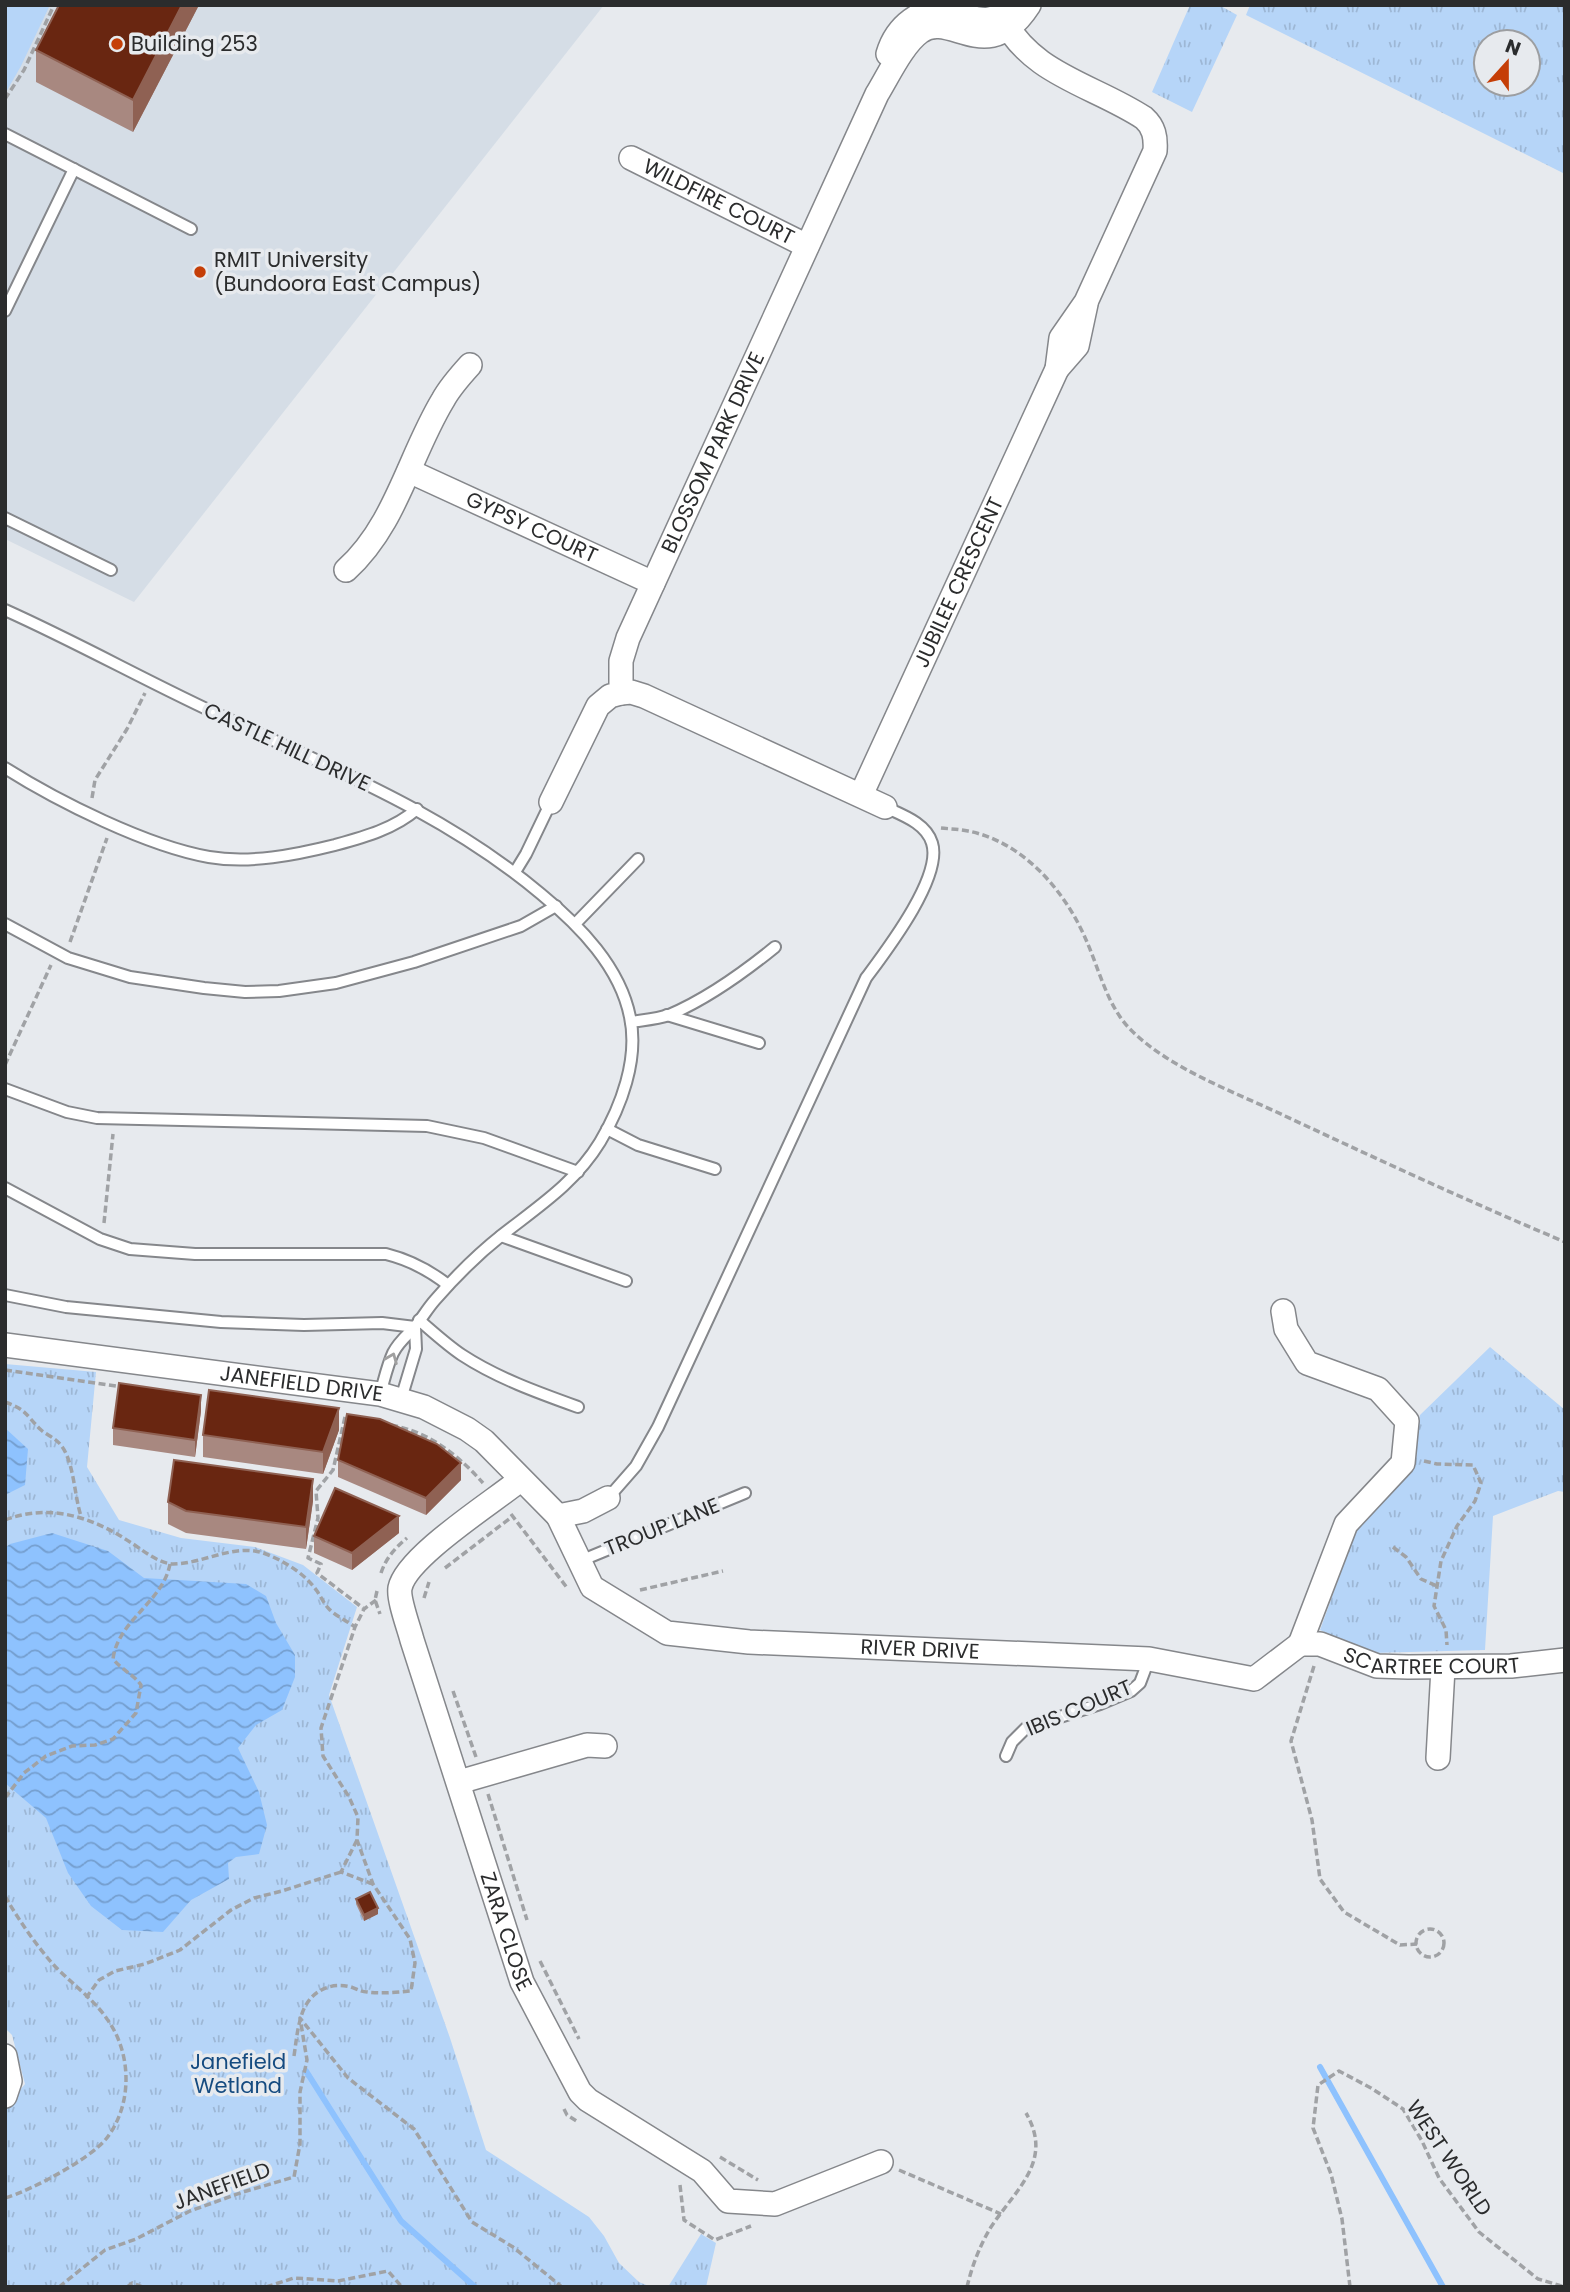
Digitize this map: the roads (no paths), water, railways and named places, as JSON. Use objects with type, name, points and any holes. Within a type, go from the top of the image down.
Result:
[{"type":"street","points":[[1006,16],[1018,20],[1029,5]]},
{"type":"street","name":"BLOSSOM PARK DRIVE","points":[[621,693],[621,661],[624,649],[877,94],[906,47],[912,18],[930,27],[942,27],[981,37],[994,35],[1006,16]]},
{"type":"street","name":"JUBILEE CRESCENT","points":[[861,795],[1057,369],[1077,346],[1086,302],[1155,151],[1154,132],[1150,124],[1133,110],[1039,63],[1026,52],[1006,16]]},
{"type":"street","name":"WILDFIRE COURT","points":[[631,158],[807,246]]},
{"type":"street","points":[[346,570],[371,544],[385,522],[444,397],[470,365]]},
{"type":"street","name":"GYPSY COURT","points":[[409,471],[653,583]]},
{"type":"street","points":[[551,802],[598,706],[610,696],[631,692],[644,695],[886,807]]},
{"type":"street","points":[[1283,1311],[1286,1329],[1307,1363],[1378,1389],[1407,1421],[1403,1463],[1346,1524],[1310,1644]]},
{"type":"street","name":"JANEFIELD DRIVE","points":[[5,1345],[390,1397],[424,1407],[484,1441],[558,1516],[568,1540]]},
{"type":"street","name":"ZARA CLOSE","points":[[520,1480],[421,1556],[404,1578],[399,1590],[412,1640],[522,1982],[580,2092],[587,2100],[702,2171],[728,2201],[775,2204],[881,2162]]},
{"type":"street","points":[[558,1516],[583,1510],[608,1498]]},
{"type":"street","name":"RIVER DRIVE","points":[[568,1540],[592,1587],[667,1633],[749,1642],[1149,1659],[1254,1679],[1310,1644]]},
{"type":"street","name":"SCARTREE COURT","points":[[1310,1644],[1377,1665],[1511,1667],[1565,1660]]},
{"type":"street","points":[[1438,1758],[1445,1668]]},
{"type":"street","points":[[459,1782],[587,1745],[604,1746]]},
{"type":"street","points":[[5,2056],[10,2081],[5,2096]]},
{"type":"lane","points":[[5,134],[191,229]]},
{"type":"lane","points":[[5,311],[74,169]]},
{"type":"lane","points":[[5,517],[111,570]]},
{"type":"lane","name":"CASTLE HILL DRIVE","points":[[5,610],[417,809],[482,848],[556,906],[593,944],[616,980],[631,1022]]},
{"type":"lane","points":[[5,768],[107,821],[192,853],[210,857],[248,859],[290,855],[345,842],[397,824],[417,809]]},
{"type":"lane","points":[[515,872],[551,802]]},
{"type":"lane","points":[[608,1498],[636,1466],[658,1427],[866,978],[903,927],[921,894],[931,868],[933,843],[922,827],[886,807]]},
{"type":"lane","points":[[575,924],[638,859]]},
{"type":"lane","points":[[5,924],[63,956],[119,975],[164,984],[245,992],[299,990],[414,962],[521,926],[556,906]]},
{"type":"lane","points":[[390,1397],[393,1354],[400,1341],[449,1285],[500,1236],[548,1202],[578,1172],[607,1129],[626,1080],[632,1038],[631,1022],[667,1016],[737,976],[775,947]]},
{"type":"lane","points":[[667,1016],[759,1043]]},
{"type":"lane","points":[[5,1089],[67,1112],[86,1116],[427,1126],[484,1138],[578,1172]]},
{"type":"lane","points":[[607,1129],[638,1145],[715,1169]]},
{"type":"lane","points":[[5,1188],[100,1239],[130,1249],[195,1254],[386,1254],[418,1265],[449,1285]]},
{"type":"lane","points":[[500,1236],[626,1281]]},
{"type":"lane","points":[[5,1295],[66,1307],[208,1321],[304,1325],[417,1324],[473,1361],[529,1388],[578,1407]]},
{"type":"lane","points":[[390,1397],[416,1349],[417,1324]]},
{"type":"lane","name":"TROUP LANE","points":[[579,1561],[745,1493]]},
{"type":"lane","name":"IBIS COURT","points":[[1006,1756],[1017,1735],[1026,1728],[1131,1691],[1144,1675],[1149,1659]]},
{"type":"water","points":[[5,1428],[28,1449],[25,1485],[5,1495]]},
{"type":"water","points":[[52,1533],[108,1551],[144,1578],[246,1584],[266,1596],[276,1623],[295,1655],[295,1677],[282,1710],[256,1725],[238,1748],[259,1792],[267,1825],[259,1854],[236,1857],[228,1863],[229,1879],[191,1900],[163,1932],[122,1930],[91,1906],[68,1873],[46,1818],[5,1783],[5,1548],[10,1544]]},
{"type":"waterway","points":[[1320,2067],[1443,2287]]},
{"type":"waterway","points":[[306,2071],[401,2221],[475,2287]]},
{"type":"place","name":"Building 253","points":[[117,44]]},
{"type":"place","name":"RMIT University (Bundoora East Campus)","points":[[200,272]]},
{"type":"park label","name":"Janefield Wetland","points":[[238,2074]]}]
